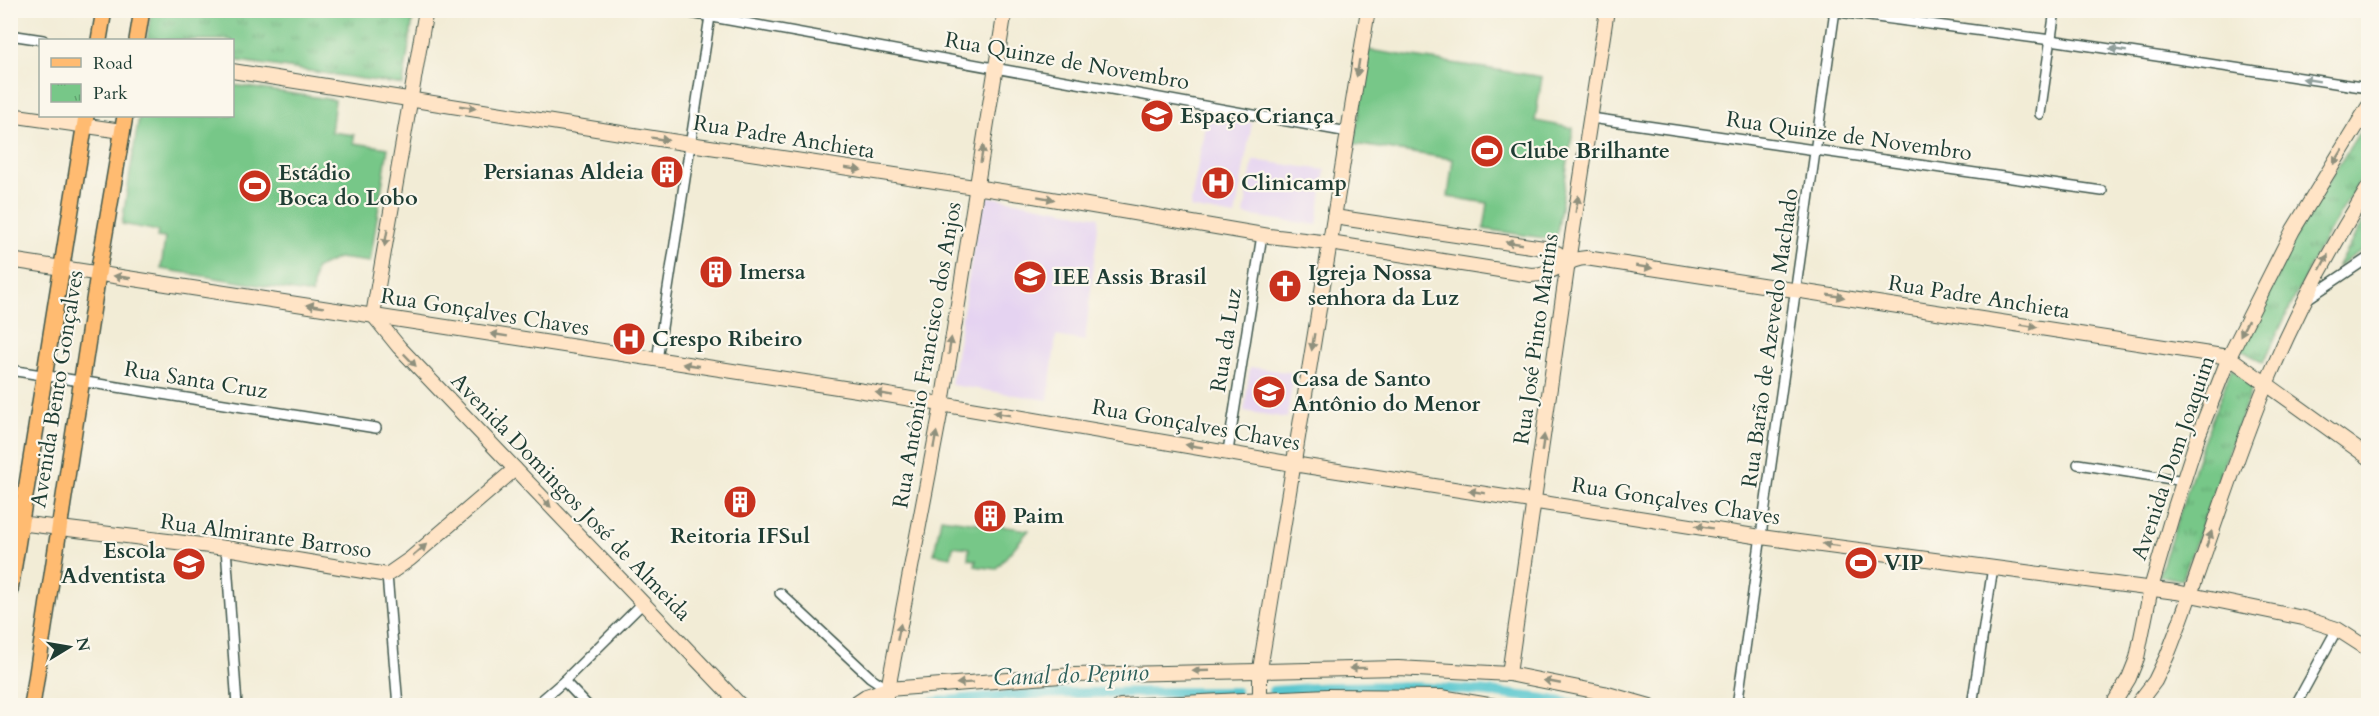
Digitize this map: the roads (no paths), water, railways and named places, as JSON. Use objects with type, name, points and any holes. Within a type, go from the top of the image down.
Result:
[{"type":"main road","points":[[99,39],[104,10]]},
{"type":"main road","points":[[137,39],[142,10]]},
{"type":"main road","name":"Avenida Bento Gonçalves","points":[[10,590],[16,523],[63,269],[85,121]]},
{"type":"main road","name":"Avenida Bento Gonçalves","points":[[32,705],[98,273],[124,123]]},
{"type":"street","points":[[373,315],[426,10]]},
{"type":"street","name":"Rua Quinze de Novembro","points":[[674,10],[710,14],[1347,132]]},
{"type":"street","name":"Rua Antônio Francisco dos Anjos","points":[[883,705],[888,689],[942,404],[1005,10]]},
{"type":"street","points":[[1261,702],[1260,669],[1368,10]]},
{"type":"street","name":"Rua José Pinto Martins","points":[[1509,674],[1534,501],[1562,266],[1591,118],[1607,10]]},
{"type":"street","points":[[2040,114],[2055,10]]},
{"type":"street","points":[[1833,11],[2051,40],[2368,88]]},
{"type":"street","name":"Rua Barão de Azevedo Machado","points":[[1737,705],[1816,151],[1833,11]]},
{"type":"street","points":[[657,360],[710,14]]},
{"type":"street","points":[[10,35],[39,39]]},
{"type":"street","name":"Rua Padre Anchieta","points":[[234,71],[1262,235],[1540,275],[1586,258],[2229,357],[2368,458]]},
{"type":"street","name":"Avenida Dom Joaquim","points":[[2112,705],[2129,678],[2137,658],[2151,588],[2184,481],[2229,357],[2293,230],[2368,107]]},
{"type":"street","points":[[10,116],[124,123]]},
{"type":"street","name":"Rua Quinze de Novembro","points":[[1591,118],[2102,191]]},
{"type":"street","points":[[2136,705],[2155,681],[2163,664],[2267,383],[2303,302],[2334,243],[2368,188]]},
{"type":"street","points":[[1334,217],[1544,248],[1557,253],[1562,266]]},
{"type":"street","name":"Rua da Luz","points":[[1228,451],[1262,235]]},
{"type":"street","points":[[1540,275],[1549,265],[1549,258],[1544,248]]},
{"type":"street","points":[[2303,302],[2368,258]]},
{"type":"street","name":"Rua Gonçalves Chaves","points":[[10,260],[942,404],[1228,451],[1293,464],[1761,537],[2151,588],[2303,618],[2337,629],[2368,649]]},
{"type":"street","name":"Avenida Domingos José de Almeida","points":[[373,315],[399,347],[741,705]]},
{"type":"street","name":"Rua Santa Cruz","points":[[10,370],[376,428]]},
{"type":"street","points":[[2078,464],[2184,481]]},
{"type":"street","name":"Rua Almirante Barroso","points":[[16,523],[58,530],[226,548],[387,575],[410,559],[515,469]]},
{"type":"street","points":[[226,548],[237,705]]},
{"type":"street","points":[[1972,705],[1993,567]]},
{"type":"street","points":[[387,575],[398,705]]},
{"type":"street","points":[[780,593],[870,677],[888,689]]},
{"type":"street","points":[[535,705],[564,681],[643,603]]},
{"type":"street","points":[[2295,705],[2337,629]]},
{"type":"street","points":[[851,705],[866,696],[888,689],[1074,675],[1260,669],[1398,668],[1509,674],[1602,699],[1650,705]]},
{"type":"street","points":[[564,681],[588,705]]},
{"type":"street","points":[[1120,705],[1261,702],[1328,696],[1495,705]]},
{"type":"waterway","name":"Canal do Pepino","points":[[1273,691],[1351,687],[1430,688],[1508,694],[1585,706]]},
{"type":"waterway","name":"Canal do Pepino","points":[[909,706],[1031,694],[1236,692]]},
{"type":"place","name":"Espaço Criança","points":[[1157,116]]},
{"type":"place","name":"Clube Brilhante","points":[[1487,151]]},
{"type":"place","name":"Persianas Aldeia","points":[[667,172]]},
{"type":"place","name":"Clinicamp","points":[[1218,183]]},
{"type":"place","name":"Estádio Boca do Lobo","points":[[255,186]]},
{"type":"place","name":"Imersa","points":[[716,272]]},
{"type":"place","name":"IEE Assis Brasil","points":[[1030,277]]},
{"type":"place","name":"Igreja Nossa senhora da Luz","points":[[1285,286]]},
{"type":"place","name":"Crespo Ribeiro","points":[[629,339]]},
{"type":"place","name":"Casa de Santo Antônio do Menor","points":[[1269,392]]},
{"type":"place","name":"Reitoria IFSul","points":[[740,502]]},
{"type":"place","name":"Paim","points":[[990,516]]},
{"type":"place","name":"VIP","points":[[1861,563]]},
{"type":"place","name":"Escola Adventista","points":[[189,564]]}]
